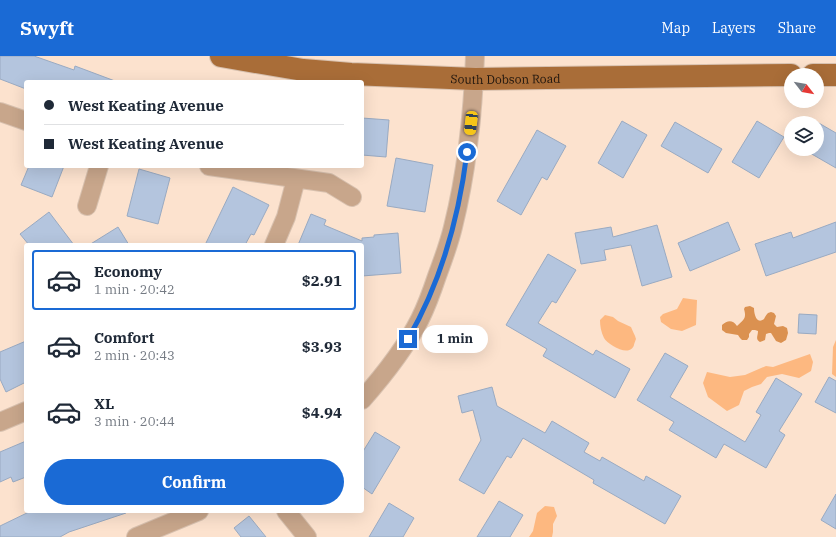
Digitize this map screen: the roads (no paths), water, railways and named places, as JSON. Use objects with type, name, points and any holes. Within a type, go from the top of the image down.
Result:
[{"type":"main road","name":"South Dobson Road","points":[[221,56],[303,70],[344,74],[475,79],[784,75]]},
{"type":"main road","points":[[824,75],[836,75]]},
{"type":"street","points":[[364,398],[389,367],[411,334],[423,312],[446,254],[460,201],[466,166],[475,79],[475,56]]},
{"type":"street","points":[[0,112],[24,120]]},
{"type":"street","points":[[87,206],[98,168]]},
{"type":"street","points":[[222,168],[329,183],[352,197]]},
{"type":"street","points":[[275,243],[286,217],[296,179]]},
{"type":"street","points":[[0,422],[24,412]]},
{"type":"street","points":[[136,537],[194,513]]},
{"type":"street","points":[[288,513],[306,537]]}]
